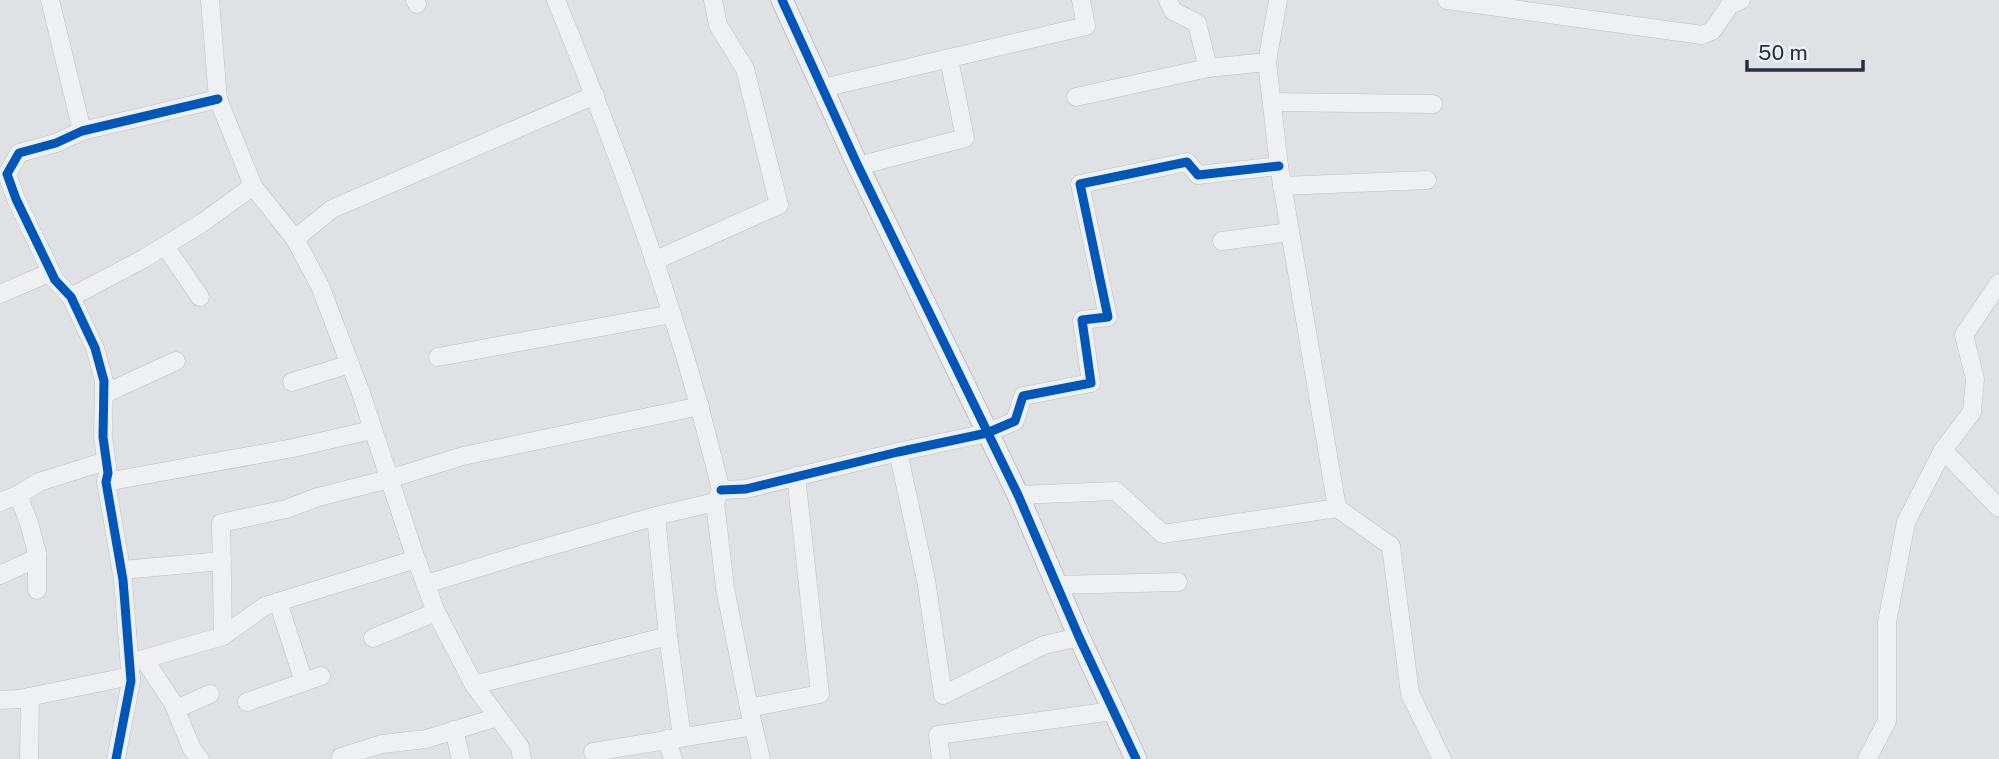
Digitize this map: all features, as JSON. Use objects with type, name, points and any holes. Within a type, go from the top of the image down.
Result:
[{"type":"street","points":[[50,0],[82,131]]},
{"type":"street","points":[[210,0],[218,99],[253,186],[295,239],[320,286],[350,364],[436,612],[474,685],[520,747],[522,759]]},
{"type":"street","points":[[556,0],[595,96],[654,261],[700,406],[718,496],[725,588],[761,759]]},
{"type":"street","points":[[654,261],[779,205],[745,69],[718,25],[713,0]]},
{"type":"street","points":[[782,0],[858,166],[1017,495],[1136,759]]},
{"type":"street","points":[[823,88],[1086,26],[1081,0]]},
{"type":"street","points":[[1168,0],[1173,11],[1197,23],[1208,68]]},
{"type":"street","points":[[1279,0],[1266,62],[1282,186],[1337,508]]},
{"type":"street","points":[[1447,0],[1702,35],[1712,31],[1730,5],[1741,0]]},
{"type":"street","points":[[858,166],[965,138],[949,58]]},
{"type":"street","points":[[1076,97],[1208,68],[1266,62]]},
{"type":"street","points":[[295,239],[332,209],[595,96]]},
{"type":"street","points":[[116,759],[135,666],[122,570],[106,482],[108,472],[103,437],[104,381],[95,348],[71,297],[55,280],[16,199],[7,174],[19,153],[56,143],[82,131],[218,99]]},
{"type":"street","points":[[1272,102],[1433,104]]},
{"type":"street","points":[[426,584],[718,496],[987,433],[1015,421],[1023,396],[1091,383],[1082,320],[1108,317],[1080,184],[1187,162],[1198,175],[1279,166]]},
{"type":"street","points":[[1282,186],[1427,180]]},
{"type":"street","points":[[71,297],[202,223],[253,186]]},
{"type":"street","points":[[1222,241],[1290,232]]},
{"type":"street","points":[[164,246],[200,297]]},
{"type":"street","points":[[0,294],[51,272]]},
{"type":"street","points":[[1867,759],[1887,721],[1887,622],[1906,522],[1943,450],[1972,412],[1975,379],[1964,335],[1997,292]]},
{"type":"street","points":[[438,357],[672,314]]},
{"type":"street","points":[[103,394],[176,361]]},
{"type":"street","points":[[292,382],[350,364]]},
{"type":"street","points":[[223,636],[221,523],[286,509],[318,497],[463,456],[700,406]]},
{"type":"street","points":[[106,482],[293,448],[372,430]]},
{"type":"street","points":[[1943,450],[1999,508]]},
{"type":"street","points":[[898,452],[926,580],[943,695],[1044,645],[1079,637]]},
{"type":"street","points":[[0,502],[39,482],[106,461]]},
{"type":"street","points":[[749,708],[820,694],[796,476]]},
{"type":"street","points":[[1017,495],[1116,491],[1163,534],[1337,508],[1391,546],[1410,694],[1442,759]]},
{"type":"street","points":[[18,495],[30,523],[37,558],[37,590]]},
{"type":"street","points":[[656,516],[668,636],[675,738],[673,759]]},
{"type":"street","points":[[0,575],[37,558]]},
{"type":"street","points":[[0,699],[30,697],[135,666],[223,636],[265,606],[416,559]]},
{"type":"street","points":[[122,570],[222,561]]},
{"type":"street","points":[[1057,585],[1178,582]]},
{"type":"street","points":[[247,702],[313,679],[278,602]]},
{"type":"street","points":[[373,638],[436,612]]},
{"type":"street","points":[[474,685],[668,636]]},
{"type":"street","points":[[135,666],[176,709],[192,749],[200,759]]},
{"type":"street","points":[[176,709],[210,694]]},
{"type":"street","points":[[29,759],[30,697]]},
{"type":"street","points":[[941,759],[939,735],[1113,711]]},
{"type":"street","points":[[341,759],[382,744],[426,739],[498,717]]},
{"type":"street","points":[[593,752],[753,726]]},
{"type":"street","points":[[454,730],[461,759]]},
{"type":"cycle path","points":[[782,0],[858,166],[1018,495],[1079,637],[1136,759]]},
{"type":"cycle path","points":[[116,759],[131,681],[123,580],[106,482],[108,473],[103,437],[104,381],[95,348],[71,297],[55,280],[16,199],[7,174],[19,153],[56,143],[82,131],[218,99]]},
{"type":"cycle path","points":[[721,490],[746,489],[987,433],[1015,421],[1023,396],[1091,383],[1082,320],[1108,317],[1080,184],[1187,162],[1198,175],[1279,166]]}]
